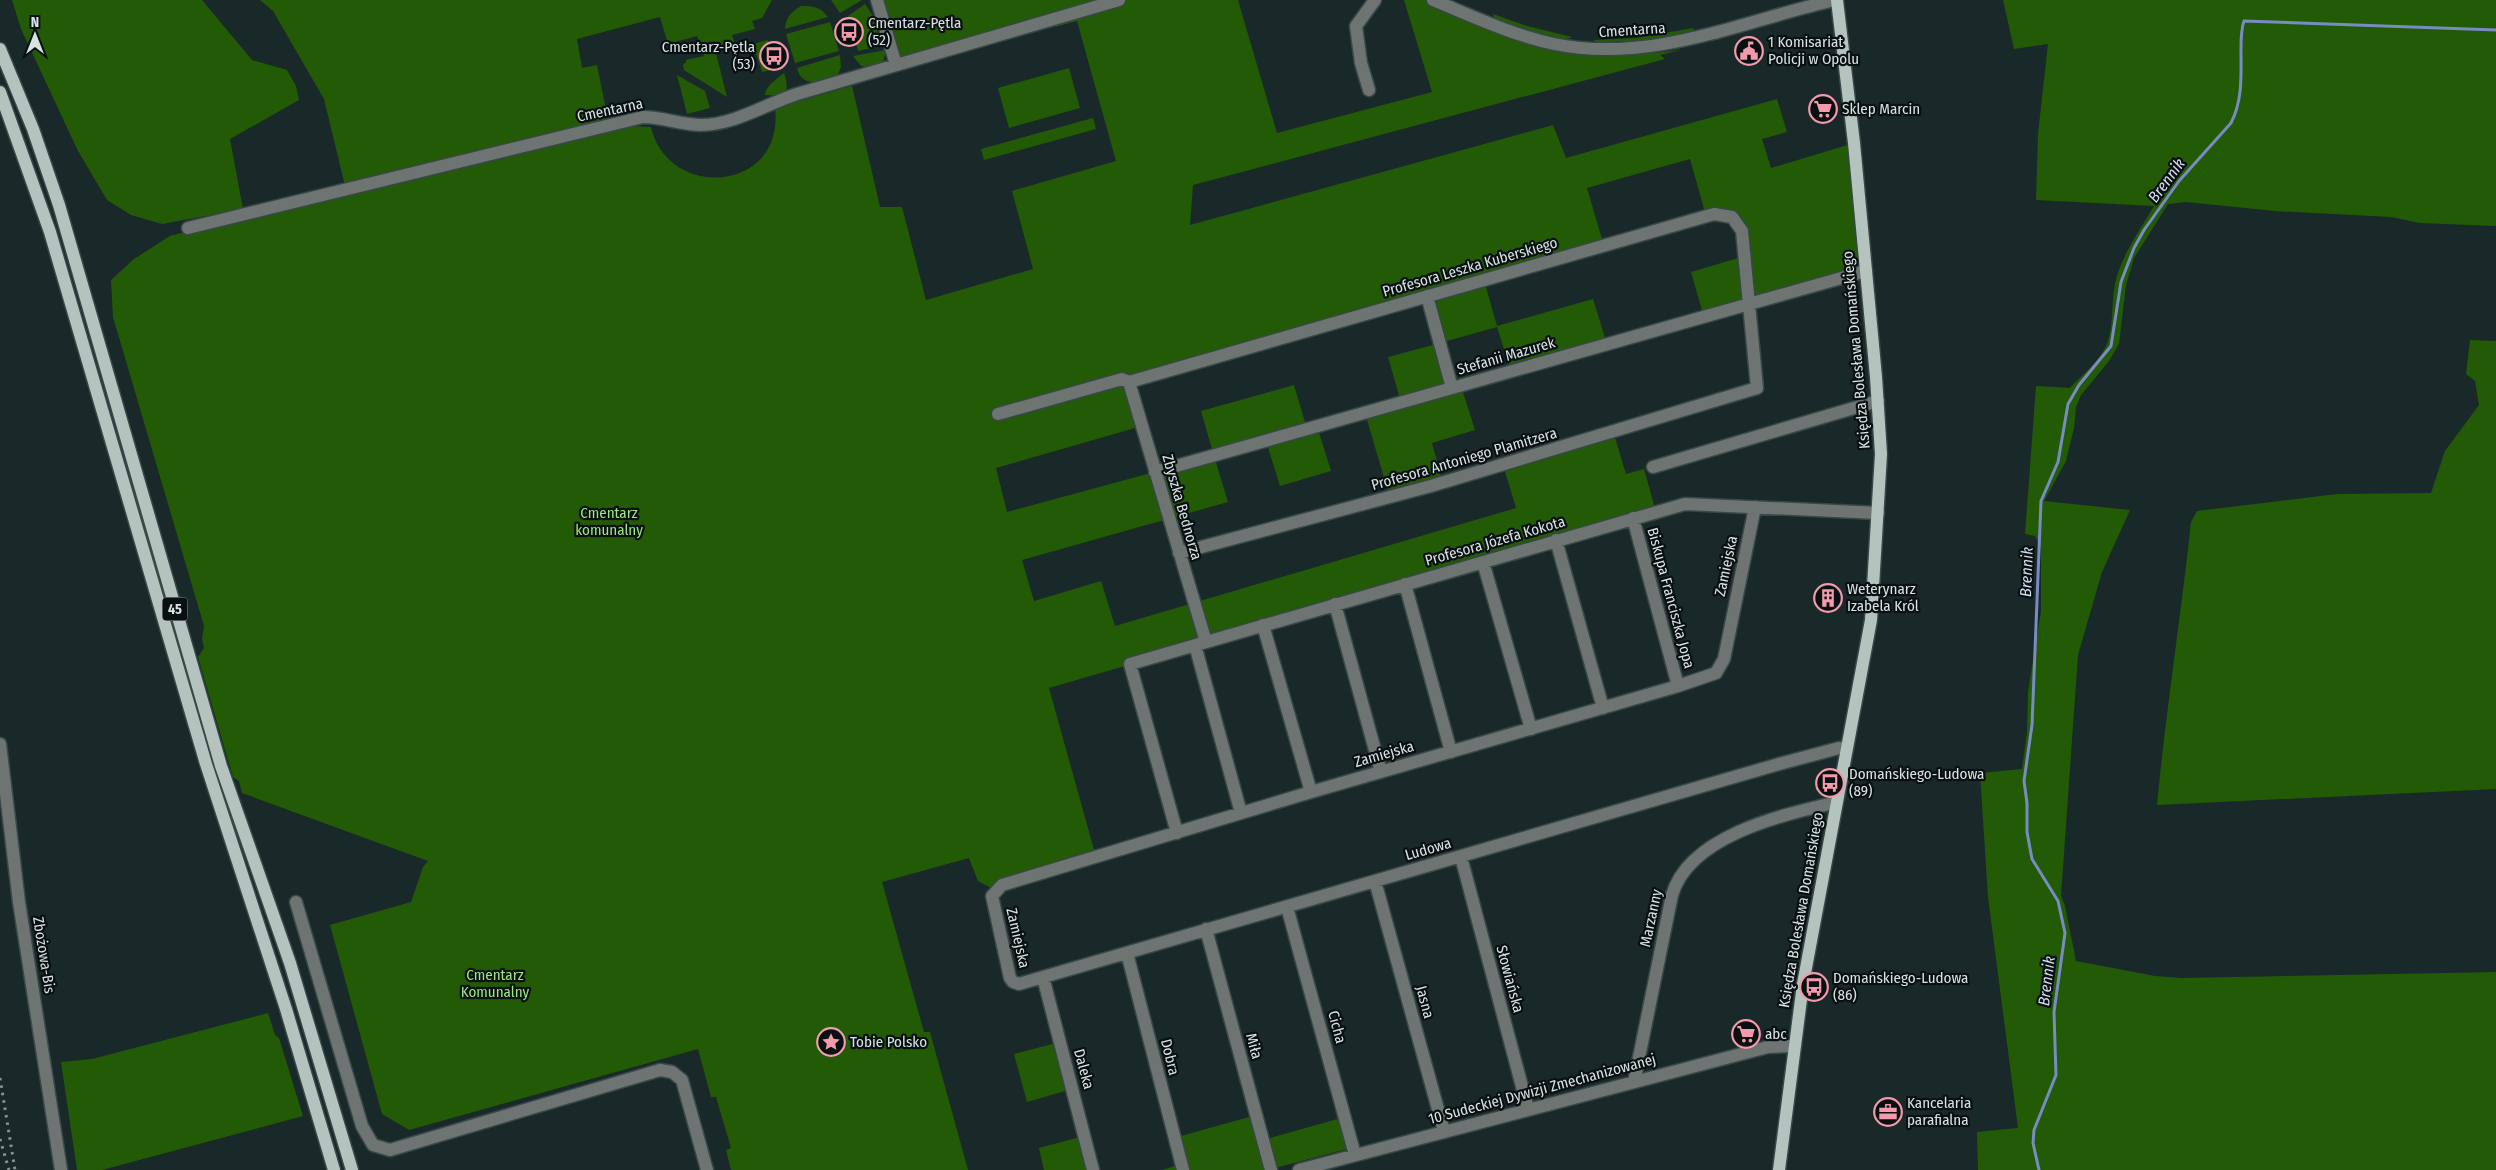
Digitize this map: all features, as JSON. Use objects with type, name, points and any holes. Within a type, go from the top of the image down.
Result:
[{"type":"main road","name":"Księdza Bolesława Domańskiego","points":[[1779,1170],[1793,1046],[1872,611],[1881,454],[1878,401],[1846,68],[1836,0]]},
{"type":"main road","name":"45","points":[[0,49],[33,129],[59,205],[221,766],[286,954],[352,1170]]},
{"type":"main road","name":"45","points":[[0,92],[50,232],[209,772],[286,1009],[334,1170]]},
{"type":"street","points":[[877,0],[896,65]]},
{"type":"street","name":"Cmentarna","points":[[188,228],[643,117],[660,117],[692,125],[710,125],[750,113],[797,94],[1119,0]]},
{"type":"street","points":[[1369,90],[1361,63],[1356,26],[1375,0]]},
{"type":"street","name":"Cmentarna","points":[[1433,0],[1494,25],[1544,42],[1583,48],[1618,50],[1684,42],[1836,0]]},
{"type":"street","name":"Profesora Leszka Kuberskiego","points":[[998,414],[1122,379],[1129,382],[1720,214],[1736,220],[1742,231],[1757,388]]},
{"type":"street","name":"Stefanii Mazurek","points":[[1155,472],[1866,271]]},
{"type":"street","points":[[1427,296],[1452,388]]},
{"type":"street","name":"Zbyszka Bednorza","points":[[1129,382],[1179,552],[1241,813]]},
{"type":"street","name":"Profesora Antoniego Plamitzera","points":[[1179,552],[1431,486],[1757,388]]},
{"type":"street","points":[[1653,466],[1878,401]]},
{"type":"street","name":"Profesora Józefa Kokota","points":[[1177,833],[1130,664],[1685,504],[1878,513]]},
{"type":"street","name":"Zamiejska","points":[[1019,984],[1013,982],[1010,978],[992,896],[995,890],[1002,885],[1311,792],[1710,676],[1720,668],[1755,507]]},
{"type":"street","name":"Biskupa Franciszka Jopa","points":[[1633,518],[1678,686]]},
{"type":"street","points":[[1556,540],[1603,708]]},
{"type":"street","points":[[1483,562],[1531,729]]},
{"type":"street","points":[[1406,584],[1451,752]]},
{"type":"street","points":[[1335,604],[1381,772]]},
{"type":"street","points":[[1263,625],[1311,792]]},
{"type":"street","name":"Zbożowa-Bis","points":[[0,744],[20,902],[61,1170]]},
{"type":"street","name":"Ludowa","points":[[1019,984],[1779,764],[1839,748],[1847,748]]},
{"type":"street","name":"Marzanny","points":[[1634,1082],[1672,895],[1680,877],[1701,856],[1728,837],[1752,825],[1829,804],[1836,804]]},
{"type":"street","name":"Słowiańska","points":[[1461,857],[1528,1110]]},
{"type":"street","name":"Jasna","points":[[1375,881],[1444,1131]]},
{"type":"street","points":[[296,902],[362,1126],[373,1145],[390,1150],[660,1070],[672,1072],[682,1080],[707,1170]]},
{"type":"street","name":"Cicha","points":[[1287,907],[1355,1155]]},
{"type":"street","name":"Miła","points":[[1206,930],[1271,1170]]},
{"type":"street","name":"Dobra","points":[[1127,952],[1183,1170]]},
{"type":"street","name":"Daleka","points":[[1043,977],[1093,1170]]},
{"type":"street","name":"10 Sudeckiej Dywizji Zmechanizowanej","points":[[1299,1170],[1768,1047],[1793,1046]]},
{"type":"green space","points":[[12,0],[202,0],[252,60],[287,70],[296,86],[299,100],[230,139],[243,209],[162,224],[131,215],[107,200],[78,151],[21,29]]},
{"type":"green space","name":"Cmentarz komunalny","points":[[260,0],[772,0],[762,18],[752,21],[755,29],[732,35],[735,44],[715,49],[727,97],[684,70],[683,64],[686,63],[686,60],[704,56],[697,36],[668,44],[660,17],[577,39],[582,68],[597,65],[609,125],[651,127],[662,151],[679,167],[700,176],[723,177],[745,171],[762,157],[773,136],[775,108],[852,86],[880,207],[902,207],[926,300],[1033,269],[1012,191],[1116,161],[1077,21],[1055,27],[1058,24],[896,65],[877,0],[1238,0],[1277,133],[1432,92],[1404,0],[1433,0],[1531,38],[1643,48],[1654,53],[1681,50],[1660,55],[1665,59],[1193,185],[1190,225],[1553,125],[1566,158],[1777,99],[1787,132],[1762,139],[1771,168],[1854,143],[1866,271],[1704,317],[1691,272],[1745,256],[1740,224],[1706,216],[1690,159],[1587,188],[1604,246],[1484,280],[1497,326],[1593,299],[1607,344],[1511,371],[1497,327],[1440,343],[1427,297],[1130,382],[1142,426],[996,468],[1007,512],[1214,456],[1228,502],[1022,560],[1034,601],[1101,581],[1115,626],[1516,508],[1503,465],[1613,431],[1626,474],[1644,469],[1656,512],[1049,688],[1096,857],[995,890],[978,881],[969,858],[882,882],[924,1032],[930,1032],[968,1170],[731,1170],[726,1150],[731,1148],[716,1097],[711,1097],[698,1049],[409,1130],[382,1114],[330,925],[411,902],[423,867],[428,861],[242,793],[239,781],[233,777],[198,657],[204,648],[202,639],[204,626],[113,317],[111,280],[134,259],[170,236],[346,190],[324,99],[273,11]]},
{"type":"green space","points":[[831,0],[862,0],[840,13]]},
{"type":"green space","points":[[2003,0],[2496,0],[2496,226],[2420,223],[2391,217],[2275,211],[2186,202],[2168,204],[2134,258],[2126,285],[2119,344],[2109,361],[2081,395],[2076,407],[2074,428],[2066,461],[2044,501],[2130,510],[2102,572],[2078,655],[2061,896],[2065,906],[2076,961],[2155,976],[2181,978],[2496,972],[2496,1170],[1978,1170],[1977,1132],[2018,1128],[1988,897],[1980,773],[2022,769],[2027,732],[2028,692],[2041,611],[2041,548],[2035,536],[2025,534],[2036,386],[2070,388],[2104,350],[2111,329],[2115,284],[2118,274],[2132,244],[2154,206],[2036,200],[2038,134],[2048,44],[2014,49]]},
{"type":"green space","points":[[865,4],[873,16],[882,46],[858,51],[848,16]]},
{"type":"green space","points":[[801,6],[816,8],[823,11],[828,17],[785,29],[790,15]]},
{"type":"green space","points":[[1493,14],[1527,26],[1572,37],[1566,39],[1535,33],[1495,19]]},
{"type":"green space","points":[[830,22],[839,51],[795,63],[786,34]]},
{"type":"green space","points":[[1693,28],[1694,31],[1649,41],[1597,42],[1593,40],[1636,38]]},
{"type":"green space","points":[[768,40],[776,69],[762,72],[753,44]]},
{"type":"green space","points":[[886,50],[883,62],[870,69],[860,65],[853,56]]},
{"type":"green space","points":[[840,55],[841,67],[837,77],[813,82],[808,81],[803,79],[797,68]]},
{"type":"green space","points":[[1069,68],[1080,108],[1009,128],[998,88]]},
{"type":"green space","points":[[784,73],[787,85],[784,94],[782,96],[765,95],[770,85]]},
{"type":"green space","points":[[677,75],[705,91],[710,108],[687,114]]},
{"type":"green space","points":[[1093,118],[1096,129],[984,160],[981,149]]},
{"type":"green space","points":[[2470,340],[2496,341],[2496,789],[2157,805],[2191,522],[2197,511],[2337,494],[2431,493],[2445,451],[2479,405],[2475,381],[2466,374]]},
{"type":"green space","points":[[1440,343],[1452,388],[1461,386],[1475,430],[1432,443],[1443,483],[1390,498],[1365,413],[1401,402],[1388,357]]},
{"type":"green space","points":[[1294,385],[1307,429],[1317,426],[1331,471],[1280,486],[1266,441],[1214,456],[1201,411]]},
{"type":"green space","points":[[268,1013],[275,1035],[279,1038],[303,1116],[102,1170],[77,1170],[61,1062],[92,1059]]},
{"type":"green space","points":[[1060,1042],[1072,1089],[1027,1102],[1014,1054]]},
{"type":"green space","points":[[1256,1115],[1263,1140],[1341,1118],[1347,1149],[1267,1170],[1162,1170],[1181,1164],[1174,1138]]},
{"type":"green space","points":[[1084,1136],[1093,1170],[1044,1170],[1039,1148]]},
{"type":"waterway","name":"Brennik","points":[[2039,1170],[2033,1143],[2034,1130],[2056,1075],[2054,1012],[2065,933],[2058,901],[2032,859],[2027,832],[2027,803],[2024,781],[2032,725],[2041,501],[2058,462],[2068,404],[2079,385],[2111,346],[2121,282],[2134,248],[2144,230],[2179,181],[2231,123],[2238,105],[2241,77],[2241,35],[2244,21],[2496,30]]},
{"type":"railway","points":[[0,1078],[15,1170]]},
{"type":"railway","points":[[0,1139],[9,1170]]},
{"type":"place","name":"Cmentarz-Pętla (52)","points":[[849,32]]},
{"type":"place","name":"1 Komisariat Policji w Opolu","points":[[1749,51]]},
{"type":"place","name":"Cmentarz-Pętla (53)","points":[[774,56]]},
{"type":"place","name":"Sklep Marcin","points":[[1823,109]]},
{"type":"place","name":"Weterynarz Izabela Król","points":[[1828,598]]},
{"type":"place","name":"Domańskiego-Ludowa (89)","points":[[1830,783]]},
{"type":"place","name":"Domańskiego-Ludowa (86)","points":[[1814,987]]},
{"type":"place","name":"abc","points":[[1746,1034]]},
{"type":"place","name":"Tobie Polsko","points":[[831,1042]]},
{"type":"place","name":"Kancelaria parafialna","points":[[1888,1112]]},
{"type":"park label","name":"Cmentarz Komunalny","points":[[495,984]]}]
